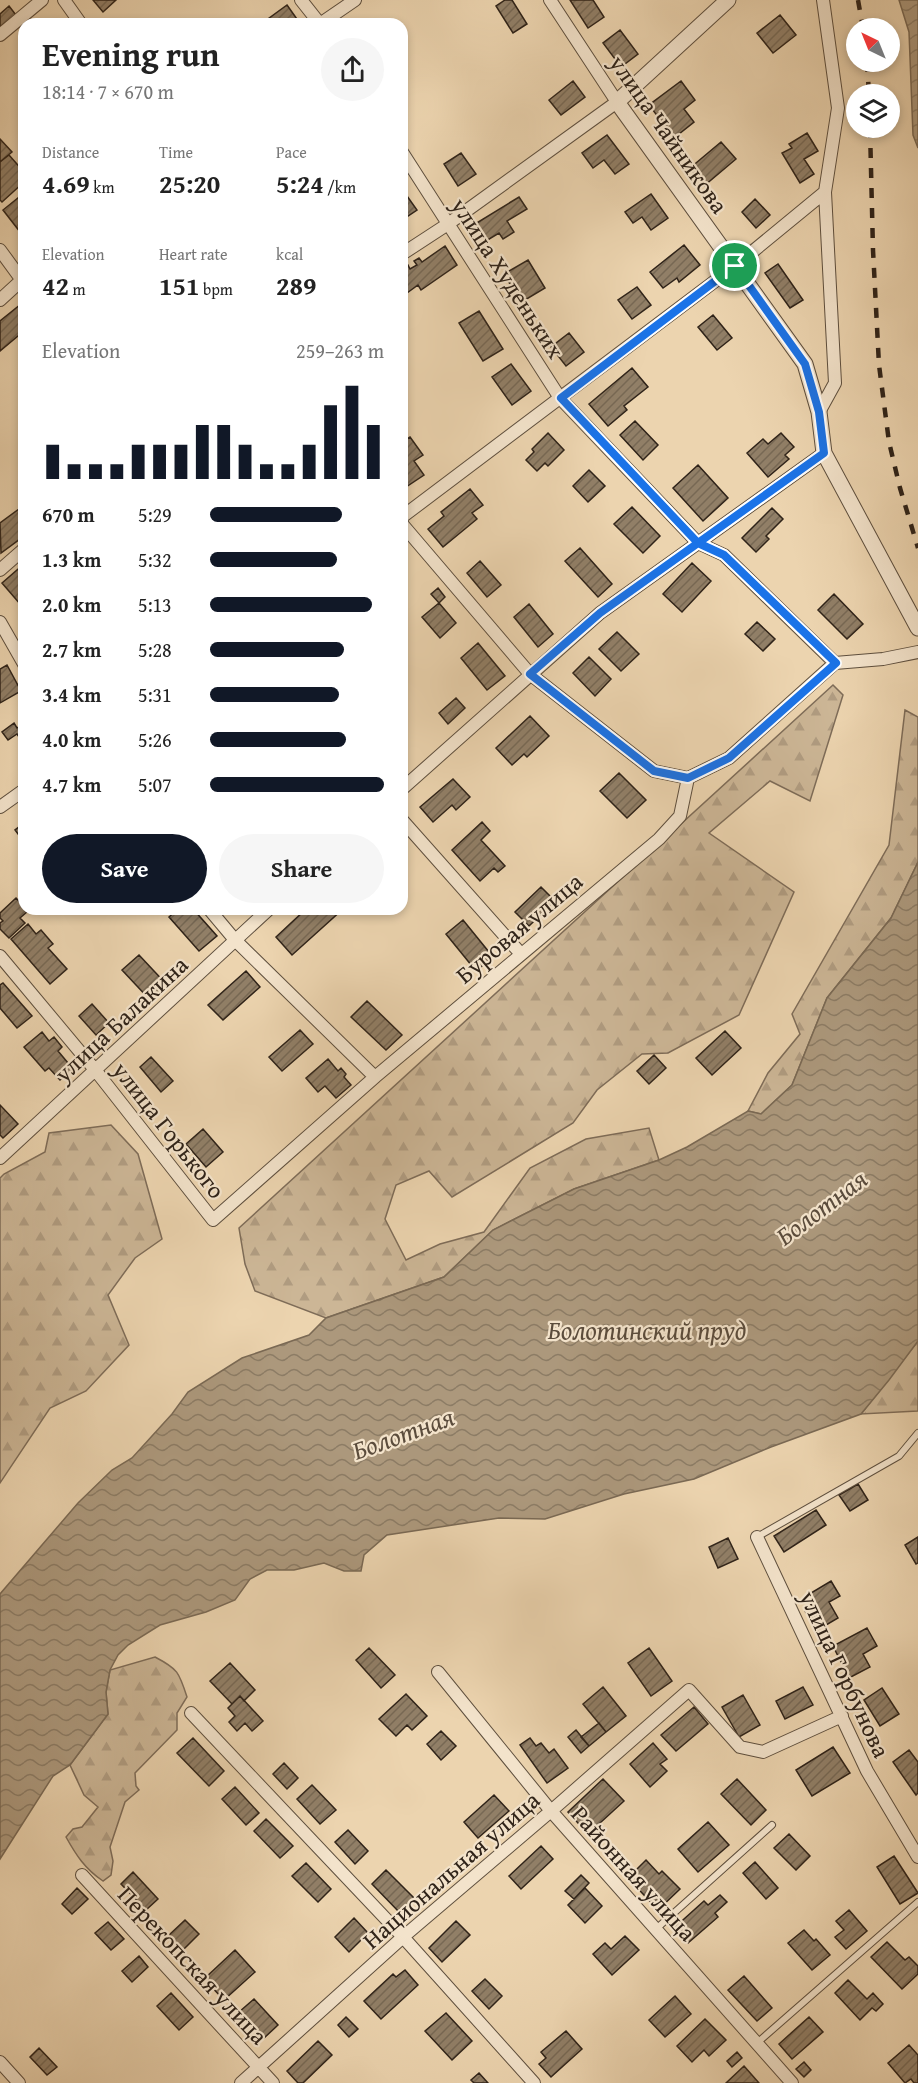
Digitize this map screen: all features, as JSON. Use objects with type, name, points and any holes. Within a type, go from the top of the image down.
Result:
[{"type":"street","points":[[20,18],[42,0]]},
{"type":"street","points":[[64,0],[77,18]]},
{"type":"street","points":[[301,0],[315,18]]},
{"type":"street","points":[[329,18],[355,0]]},
{"type":"street","name":"улица Чайникова","points":[[550,0],[617,102],[805,364],[819,412],[824,453]]},
{"type":"street","points":[[408,250],[448,224],[617,102],[728,0]]},
{"type":"street","points":[[819,412],[835,383],[825,192],[838,108],[823,0]]},
{"type":"street","points":[[0,35],[18,20]]},
{"type":"street","name":"улица Худеньких","points":[[408,161],[561,398],[698,543],[724,555],[836,663]]},
{"type":"street","points":[[408,513],[735,266],[825,192]]},
{"type":"street","points":[[0,250],[18,273]]},
{"type":"street","points":[[0,300],[18,284]]},
{"type":"street","points":[[408,784],[600,613],[824,453],[918,628]]},
{"type":"street","points":[[408,531],[530,674],[654,771],[688,778],[729,758],[836,663],[883,659],[918,652]]},
{"type":"street","points":[[0,570],[18,554]]},
{"type":"street","points":[[0,622],[18,653]]},
{"type":"street","name":"Буровая улица","points":[[213,1220],[375,1077],[658,839],[680,816],[688,778]]},
{"type":"street","points":[[0,807],[18,794]]},
{"type":"street","points":[[408,827],[521,954]]},
{"type":"street","points":[[213,915],[235,940],[375,1077]]},
{"type":"street","name":"улица Балакина","points":[[0,1158],[262,915]]},
{"type":"street","name":"улица Горького","points":[[0,956],[96,1071],[213,1220]]},
{"type":"street","name":"улица Горбунова","points":[[757,1537],[867,1771],[918,1857]]},
{"type":"street","name":"Районная улица","points":[[438,1672],[550,1811],[792,2083]]},
{"type":"street","name":"Национальная улица","points":[[241,2083],[403,1937],[689,1690],[740,1747],[763,1752],[842,1716]]},
{"type":"street","points":[[191,1713],[403,1937],[534,2083]]},
{"type":"street","name":"Перекопская улица","points":[[82,1875],[273,2083]]},
{"type":"street","points":[[0,2062],[19,2083]]},
{"type":"lane","points":[[757,1537],[899,1456],[918,1433]]},
{"type":"lane","points":[[656,1929],[772,1825]]},
{"type":"lane","points":[[757,2043],[918,1902]]},
{"type":"green space","points":[[833,685],[843,695],[810,801],[770,781],[709,833],[794,892],[739,1015],[668,1053],[642,1054],[597,1090],[573,1123],[452,1197],[429,1171],[396,1185],[385,1219],[406,1260],[440,1244],[484,1232],[530,1168],[586,1139],[649,1128],[659,1160],[574,1189],[493,1230],[444,1277],[326,1318],[255,1291],[245,1264],[239,1228]]},
{"type":"green space","points":[[905,710],[918,717],[918,862],[891,918],[827,998],[792,1085],[761,1114],[748,1111],[768,1073],[800,1034],[792,1014],[889,845]]},
{"type":"green space","points":[[111,1125],[138,1154],[162,1239],[135,1258],[108,1295],[129,1345],[86,1391],[50,1408],[0,1483],[0,1178],[45,1152],[49,1133]]},
{"type":"green space","points":[[918,1341],[918,1411],[861,1414]]},
{"type":"green space","points":[[155,1657],[177,1672],[187,1697],[177,1713],[177,1730],[135,1773],[136,1786],[139,1790],[125,1802],[110,1847],[113,1861],[111,1875],[103,1881],[91,1872],[73,1850],[66,1837],[73,1829],[82,1827],[98,1807],[84,1795],[70,1765],[108,1714],[106,1692],[110,1670]]},
{"type":"water","points":[[899,0],[918,0],[918,148],[913,135],[909,32]]},
{"type":"water","name":"Болотинский пруд","points":[[918,862],[918,1341],[861,1414],[771,1447],[694,1479],[624,1494],[545,1519],[499,1518],[387,1535],[364,1555],[361,1571],[344,1571],[324,1563],[294,1570],[267,1570],[250,1579],[235,1600],[206,1612],[160,1625],[128,1645],[118,1655],[110,1670],[106,1692],[108,1714],[70,1765],[53,1776],[0,1859],[0,1594],[78,1503],[112,1470],[132,1458],[172,1414],[188,1392],[242,1358],[309,1335],[326,1318],[444,1277],[493,1230],[574,1189],[659,1160],[687,1147],[748,1111],[761,1114],[792,1085],[827,998],[891,918]]},
{"type":"building","points":[[93,0],[116,0],[103,12]]},
{"type":"building","points":[[505,0],[512,0],[527,24],[513,33],[496,6]]},
{"type":"building","points":[[570,0],[593,0],[604,17],[588,28]]},
{"type":"building","points":[[287,5],[296,18],[269,18]]},
{"type":"building","points":[[9,6],[16,15],[0,27],[0,14]]},
{"type":"building","points":[[780,15],[796,35],[773,53],[757,33]]},
{"type":"building","points":[[620,30],[638,54],[621,67],[603,43]]},
{"type":"building","points":[[573,81],[585,97],[561,115],[549,100]]},
{"type":"building","points":[[681,81],[695,100],[684,109],[694,122],[674,138],[649,105]]},
{"type":"building","points":[[807,133],[818,151],[804,159],[814,174],[800,183],[782,153],[792,148],[789,144]]},
{"type":"building","points":[[607,135],[629,164],[615,174],[604,160],[593,168],[582,153]]},
{"type":"building","points":[[0,139],[12,152],[0,162]]},
{"type":"building","points":[[721,142],[736,159],[704,186],[690,168]]},
{"type":"building","points":[[461,153],[476,174],[458,186],[444,164]]},
{"type":"building","points":[[9,155],[18,165],[18,187],[2,202],[0,200],[0,162]]},
{"type":"building","points":[[651,194],[668,218],[651,230],[642,217],[633,223],[625,212]]},
{"type":"building","points":[[408,197],[417,210],[408,216]]},
{"type":"building","points":[[519,197],[527,209],[507,221],[514,232],[503,239],[499,233],[486,241],[475,224]]},
{"type":"building","points":[[18,198],[18,229],[3,210]]},
{"type":"building","points":[[755,199],[770,215],[756,228],[742,212]]},
{"type":"building","points":[[684,245],[700,265],[679,282],[677,278],[663,288],[650,272]]},
{"type":"building","points":[[445,246],[457,265],[421,290],[418,285],[408,292],[408,265],[410,269],[417,265],[414,261],[419,258],[422,262]]},
{"type":"building","points":[[528,260],[545,288],[525,300],[517,287],[513,289],[504,274]]},
{"type":"building","points":[[778,264],[803,300],[790,308],[765,273]]},
{"type":"building","points":[[637,287],[651,305],[632,319],[618,300]]},
{"type":"building","points":[[18,306],[18,336],[0,351],[0,321]]},
{"type":"building","points":[[479,311],[503,349],[483,361],[459,323]]},
{"type":"building","points":[[713,315],[732,338],[717,350],[698,327]]},
{"type":"building","points":[[569,333],[584,352],[566,366],[551,347]]},
{"type":"building","points":[[511,364],[531,391],[512,405],[492,377]]},
{"type":"building","points":[[632,368],[648,387],[624,406],[627,410],[608,426],[589,404]]},
{"type":"building","points":[[635,421],[658,445],[643,460],[620,435]]},
{"type":"building","points":[[548,433],[564,450],[548,466],[545,463],[537,471],[526,460],[534,452],[532,449]]},
{"type":"building","points":[[781,433],[794,447],[785,455],[789,459],[768,477],[747,453],[763,439],[768,444]]},
{"type":"building","points":[[410,437],[423,455],[414,461],[424,475],[408,486],[408,438]]},
{"type":"building","points":[[698,465],[728,498],[703,521],[673,488]]},
{"type":"building","points":[[589,470],[605,486],[588,502],[573,486]]},
{"type":"building","points":[[470,489],[483,505],[472,513],[477,519],[443,547],[428,529],[444,516],[441,512]]},
{"type":"building","points":[[632,507],[660,536],[643,553],[614,524]]},
{"type":"building","points":[[772,508],[783,519],[766,536],[769,539],[756,552],[742,538]]},
{"type":"building","points":[[18,510],[18,540],[1,553],[0,523]]},
{"type":"building","points":[[580,548],[612,584],[598,597],[565,561]]},
{"type":"building","points":[[480,561],[501,585],[487,597],[467,573]]},
{"type":"building","points":[[692,563],[711,581],[682,612],[663,594]]},
{"type":"building","points":[[18,569],[18,602],[2,583]]},
{"type":"building","points":[[438,588],[445,597],[439,603],[431,594]]},
{"type":"building","points":[[834,594],[863,624],[847,639],[818,610]]},
{"type":"building","points":[[439,603],[456,623],[440,638],[422,617]]},
{"type":"building","points":[[529,604],[553,634],[538,647],[514,617]]},
{"type":"building","points":[[757,622],[775,639],[763,651],[745,634]]},
{"type":"building","points":[[617,632],[639,654],[621,671],[599,649]]},
{"type":"building","points":[[478,643],[505,676],[487,690],[461,658]]},
{"type":"building","points":[[589,657],[611,679],[595,696],[573,673]]},
{"type":"building","points":[[7,665],[18,685],[18,693],[0,703],[0,669]]},
{"type":"building","points":[[456,698],[465,708],[448,724],[439,713]]},
{"type":"building","points":[[530,716],[549,736],[527,757],[524,754],[512,765],[496,748]]},
{"type":"building","points":[[14,723],[18,727],[18,735],[8,740],[2,732]]},
{"type":"building","points":[[619,773],[646,800],[627,818],[600,791]]},
{"type":"building","points":[[453,779],[470,797],[456,810],[452,805],[433,822],[420,807]]},
{"type":"building","points":[[482,822],[490,831],[481,840],[505,866],[498,872],[494,868],[480,881],[452,850]]},
{"type":"building","points":[[541,887],[555,901],[529,926],[515,912]]},
{"type":"building","points":[[16,898],[18,915],[23,915],[20,918],[25,923],[9,938],[0,929],[0,923],[3,921],[0,913]]},
{"type":"building","points":[[171,915],[198,915],[217,936],[199,951],[169,917]]},
{"type":"building","points":[[300,915],[336,915],[292,955],[276,937]]},
{"type":"building","points":[[463,920],[493,957],[476,971],[446,934]]},
{"type":"building","points":[[28,924],[36,934],[41,930],[53,944],[48,948],[67,969],[50,984],[11,939]]},
{"type":"building","points":[[139,955],[168,986],[151,1001],[122,970]]},
{"type":"building","points":[[246,971],[260,987],[223,1020],[208,1005]]},
{"type":"building","points":[[3,983],[32,1016],[17,1028],[0,1008],[0,985]]},
{"type":"building","points":[[367,1001],[402,1035],[386,1050],[351,1017]]},
{"type":"building","points":[[92,1004],[109,1023],[96,1035],[79,1016]]},
{"type":"building","points":[[300,1030],[313,1044],[282,1071],[269,1057]]},
{"type":"building","points":[[725,1031],[741,1048],[712,1075],[696,1058]]},
{"type":"building","points":[[42,1032],[49,1041],[54,1037],[62,1047],[58,1051],[73,1069],[60,1080],[49,1068],[45,1071],[24,1047]]},
{"type":"building","points":[[654,1055],[666,1068],[649,1084],[637,1071]]},
{"type":"building","points":[[151,1057],[173,1081],[161,1092],[140,1067]]},
{"type":"building","points":[[328,1059],[338,1071],[341,1068],[346,1074],[344,1077],[351,1085],[336,1098],[325,1086],[318,1092],[306,1078]]},
{"type":"building","points":[[0,1105],[18,1124],[3,1138],[0,1135]]},
{"type":"building","points":[[203,1129],[223,1152],[206,1167],[186,1144]]},
{"type":"building","points":[[858,1484],[868,1500],[850,1511],[839,1495]]},
{"type":"building","points":[[816,1510],[826,1525],[784,1552],[774,1536]]},
{"type":"building","points":[[918,1537],[918,1563],[916,1564],[905,1545]]},
{"type":"building","points":[[728,1538],[738,1559],[718,1568],[709,1547]]},
{"type":"building","points":[[831,1581],[840,1596],[829,1602],[838,1618],[816,1631],[805,1611],[812,1606],[806,1596]]},
{"type":"building","points":[[867,1628],[877,1646],[863,1654],[870,1667],[849,1678],[833,1646]]},
{"type":"building","points":[[369,1648],[395,1675],[381,1688],[356,1660]]},
{"type":"building","points":[[649,1648],[672,1681],[651,1696],[628,1663]]},
{"type":"building","points":[[230,1663],[255,1690],[244,1701],[240,1696],[232,1704],[210,1681]]},
{"type":"building","points":[[603,1687],[626,1716],[606,1732],[583,1704]]},
{"type":"building","points":[[803,1687],[813,1705],[785,1719],[776,1701]]},
{"type":"building","points":[[882,1688],[899,1714],[880,1726],[864,1700]]},
{"type":"building","points":[[406,1694],[427,1716],[412,1730],[407,1725],[396,1736],[379,1719]]},
{"type":"building","points":[[743,1695],[760,1725],[739,1737],[722,1707]]},
{"type":"building","points":[[240,1696],[263,1721],[252,1731],[245,1723],[237,1731],[229,1722],[235,1716],[228,1708]]},
{"type":"building","points":[[694,1707],[708,1724],[676,1751],[661,1735]]},
{"type":"building","points":[[599,1723],[606,1732],[589,1746],[581,1737]]},
{"type":"building","points":[[576,1730],[589,1746],[581,1753],[568,1737]]},
{"type":"building","points":[[441,1731],[456,1746],[441,1760],[427,1744]]},
{"type":"building","points":[[193,1738],[224,1771],[209,1786],[177,1753]]},
{"type":"building","points":[[530,1738],[536,1746],[541,1743],[549,1753],[554,1749],[568,1768],[547,1783],[520,1745]]},
{"type":"building","points":[[653,1743],[667,1759],[660,1764],[667,1771],[650,1787],[630,1764]]},
{"type":"building","points":[[833,1747],[850,1773],[812,1796],[796,1770]]},
{"type":"building","points":[[909,1750],[918,1762],[918,1793],[916,1795],[893,1762]]},
{"type":"building","points":[[284,1763],[298,1778],[287,1789],[273,1774]]},
{"type":"building","points":[[603,1779],[624,1801],[588,1834],[568,1812]]},
{"type":"building","points":[[737,1779],[766,1810],[751,1825],[721,1794]]},
{"type":"building","points":[[312,1785],[336,1810],[320,1824],[297,1799]]},
{"type":"building","points":[[235,1787],[259,1813],[246,1825],[222,1799]]},
{"type":"building","points":[[494,1795],[509,1811],[478,1838],[464,1822]]},
{"type":"building","points":[[266,1819],[293,1846],[280,1858],[254,1831]]},
{"type":"building","points":[[708,1822],[729,1845],[698,1872],[678,1849]]},
{"type":"building","points":[[348,1830],[368,1851],[355,1864],[335,1842]]},
{"type":"building","points":[[789,1834],[810,1856],[796,1870],[774,1848]]},
{"type":"building","points":[[541,1846],[553,1859],[521,1889],[509,1876]]},
{"type":"building","points":[[894,1856],[918,1893],[900,1904],[877,1867]]},
{"type":"building","points":[[646,1860],[659,1874],[662,1871],[680,1889],[658,1910],[628,1878]]},
{"type":"building","points":[[755,1862],[778,1888],[766,1899],[743,1873]]},
{"type":"building","points":[[306,1863],[331,1889],[318,1902],[292,1876]]},
{"type":"building","points":[[386,1870],[415,1899],[400,1913],[372,1884]]},
{"type":"building","points":[[133,1872],[158,1899],[146,1910],[121,1884]]},
{"type":"building","points":[[581,1875],[589,1883],[574,1899],[565,1891]]},
{"type":"building","points":[[77,1888],[88,1899],[72,1914],[62,1904]]},
{"type":"building","points":[[585,1888],[602,1906],[585,1923],[568,1905]]},
{"type":"building","points":[[720,1895],[727,1902],[715,1913],[718,1917],[688,1943],[674,1928],[704,1901],[708,1905]]},
{"type":"building","points":[[849,1910],[867,1931],[846,1949],[835,1937],[844,1930],[836,1921]]},
{"type":"building","points":[[354,1918],[368,1933],[349,1952],[335,1937]]},
{"type":"building","points":[[185,1920],[199,1934],[182,1951],[168,1936]]},
{"type":"building","points":[[456,1921],[470,1935],[442,1962],[429,1948]]},
{"type":"building","points":[[108,1922],[124,1939],[111,1950],[95,1933]]},
{"type":"building","points":[[804,1930],[814,1941],[816,1939],[830,1955],[812,1970],[788,1943]]},
{"type":"building","points":[[625,1936],[639,1950],[612,1975],[593,1954],[605,1943],[611,1949]]},
{"type":"building","points":[[887,1942],[905,1960],[909,1957],[918,1966],[918,1974],[902,1989],[871,1957]]},
{"type":"building","points":[[235,1950],[255,1972],[224,2000],[204,1979]]},
{"type":"building","points":[[139,1956],[148,1967],[132,1982],[122,1971]]},
{"type":"building","points":[[405,1970],[418,1985],[381,2019],[364,2001],[393,1974],[396,1977]]},
{"type":"building","points":[[744,1976],[772,2008],[757,2021],[728,1990]]},
{"type":"building","points":[[485,1979],[502,1996],[489,2009],[472,1991]]},
{"type":"building","points":[[848,1980],[867,1999],[873,1993],[883,2004],[876,2011],[872,2008],[860,2020],[835,1993]]},
{"type":"building","points":[[171,1993],[193,2017],[179,2030],[157,2006]]},
{"type":"building","points":[[675,1996],[691,2014],[665,2037],[649,2020]]},
{"type":"building","points":[[254,1999],[278,2025],[263,2039],[239,2012]]},
{"type":"building","points":[[446,2013],[472,2041],[452,2060],[425,2031]]},
{"type":"building","points":[[346,2017],[358,2029],[349,2037],[338,2025]]},
{"type":"building","points":[[809,2017],[823,2032],[792,2059],[779,2044]]},
{"type":"building","points":[[705,2019],[726,2040],[709,2056],[704,2050],[692,2062],[677,2046]]},
{"type":"building","points":[[566,2031],[582,2049],[551,2077],[539,2064],[546,2058],[541,2052]]},
{"type":"building","points":[[318,2041],[332,2055],[303,2083],[298,2083],[287,2071]]},
{"type":"building","points":[[909,2045],[918,2055],[918,2083],[914,2083],[911,2079],[905,2083],[888,2063]]},
{"type":"building","points":[[39,2048],[57,2067],[47,2075],[30,2057]]},
{"type":"building","points":[[737,2052],[742,2058],[732,2067],[727,2061]]},
{"type":"building","points":[[804,2062],[811,2070],[804,2077],[796,2069]]},
{"type":"building","points":[[744,2066],[759,2083],[726,2083]]},
{"type":"building","points":[[479,2073],[488,2083],[474,2083],[471,2080]]},
{"type":"railway","points":[[858,0],[861,18]]},
{"type":"railway","points":[[868,72],[868,84]]},
{"type":"railway","points":[[870,138],[879,365],[889,442],[918,548]]},
{"type":"route","points":[[735,266],[561,398],[698,543],[600,613],[530,674],[654,771],[688,778],[729,758],[836,663],[724,555],[698,543],[824,453],[819,412],[805,364],[735,266]]},
{"type":"water label","name":"Болотная","points":[[821,1207]]},
{"type":"water label","name":"Болотная","points":[[403,1433]]}]
